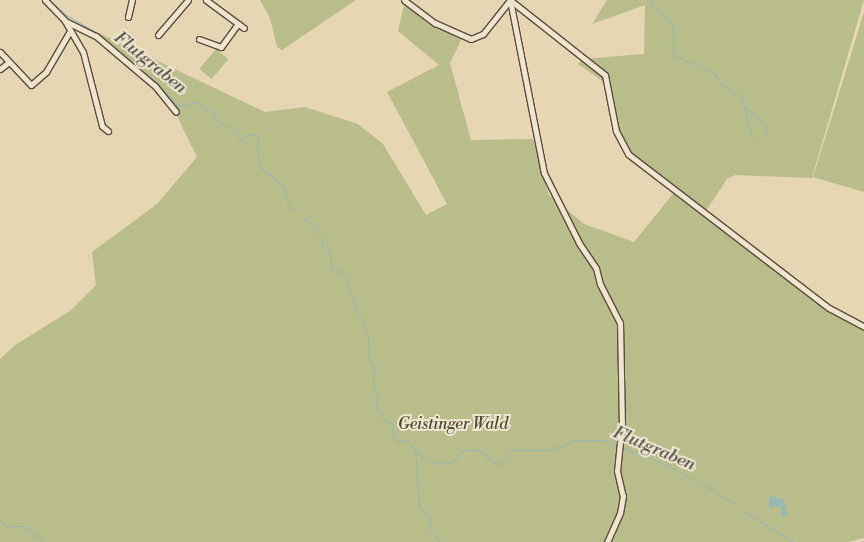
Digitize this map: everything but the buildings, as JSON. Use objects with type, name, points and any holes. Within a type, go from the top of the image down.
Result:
[{"type":"street","points":[[46,0],[65,21],[84,52],[102,126],[108,131]]},
{"type":"street","points":[[128,17],[132,0]]},
{"type":"street","points":[[158,35],[160,28],[188,0]]},
{"type":"street","points":[[206,0],[244,28]]},
{"type":"street","points":[[404,0],[435,23],[472,39],[483,34],[510,0]]},
{"type":"street","points":[[510,0],[544,173],[578,243],[596,268],[600,284],[620,323],[621,444],[617,471],[623,496],[620,513],[607,542]]},
{"type":"street","points":[[510,0],[605,75],[616,131],[628,154],[829,308],[864,327]]},
{"type":"street","points":[[65,21],[96,36],[155,86],[176,112]]},
{"type":"street","points":[[199,38],[221,46],[238,24]]},
{"type":"street","points":[[0,52],[31,85],[46,72],[70,31]]},
{"type":"street","points":[[0,69],[9,62]]},
{"type":"green space","points":[[260,0],[356,0],[282,50],[277,47],[270,18]]},
{"type":"green space","name":"Geistinger Wald","points":[[607,0],[864,0],[812,178],[735,175],[727,179],[706,211],[829,308],[864,327],[864,538],[849,542],[0,542],[0,359],[15,345],[70,311],[96,285],[92,252],[157,204],[197,157],[171,104],[97,37],[99,33],[265,112],[305,107],[358,124],[383,144],[426,215],[447,204],[387,92],[439,65],[398,31],[405,1],[435,23],[463,36],[450,63],[471,140],[533,139],[549,195],[584,224],[634,242],[676,190],[638,163],[620,143],[609,94],[601,80],[578,64],[582,59],[644,54],[645,5],[592,24]]},
{"type":"green space","points":[[864,12],[864,192],[813,177]]},
{"type":"green space","points":[[216,49],[228,59],[212,79],[199,69]]},
{"type":"water","points":[[770,496],[784,500],[788,515],[782,517],[780,506],[769,508]]},
{"type":"waterway","name":"Flutgraben","points":[[50,0],[66,15],[97,33]]},
{"type":"waterway","points":[[652,0],[652,5],[672,25],[674,32],[671,43],[676,56],[715,74],[720,84],[740,96],[744,106],[762,122],[768,136]]},
{"type":"waterway","name":"Flutgraben","points":[[140,70],[154,80],[178,106],[195,102],[213,113],[218,122],[231,128],[242,141],[248,135],[258,135],[257,151],[261,168],[283,186],[289,208],[295,210]]},
{"type":"waterway","points":[[744,107],[751,135],[756,140]]},
{"type":"waterway","name":"Flutgraben","points":[[300,220],[308,220],[320,236],[323,247],[329,250],[332,268],[346,275],[351,296],[368,335],[369,358],[376,369],[373,376],[374,391],[378,395],[375,405],[383,419],[393,425],[392,432],[397,441],[406,440],[424,459],[437,464],[453,461],[461,451],[466,450],[478,450],[496,464],[503,463],[511,450],[549,450],[577,440],[603,440],[619,446]]},
{"type":"waterway","points":[[415,448],[419,506],[430,520],[430,531],[441,542]]},
{"type":"waterway","name":"Flutgraben","points":[[622,448],[660,462],[704,485],[737,506]]},
{"type":"waterway","name":"Flutgraben","points":[[745,512],[794,542]]},
{"type":"waterway","points":[[0,521],[7,526],[23,526],[44,542]]},
{"type":"waterway","name":"Flutgraben","points":[[860,542],[864,541]]}]
